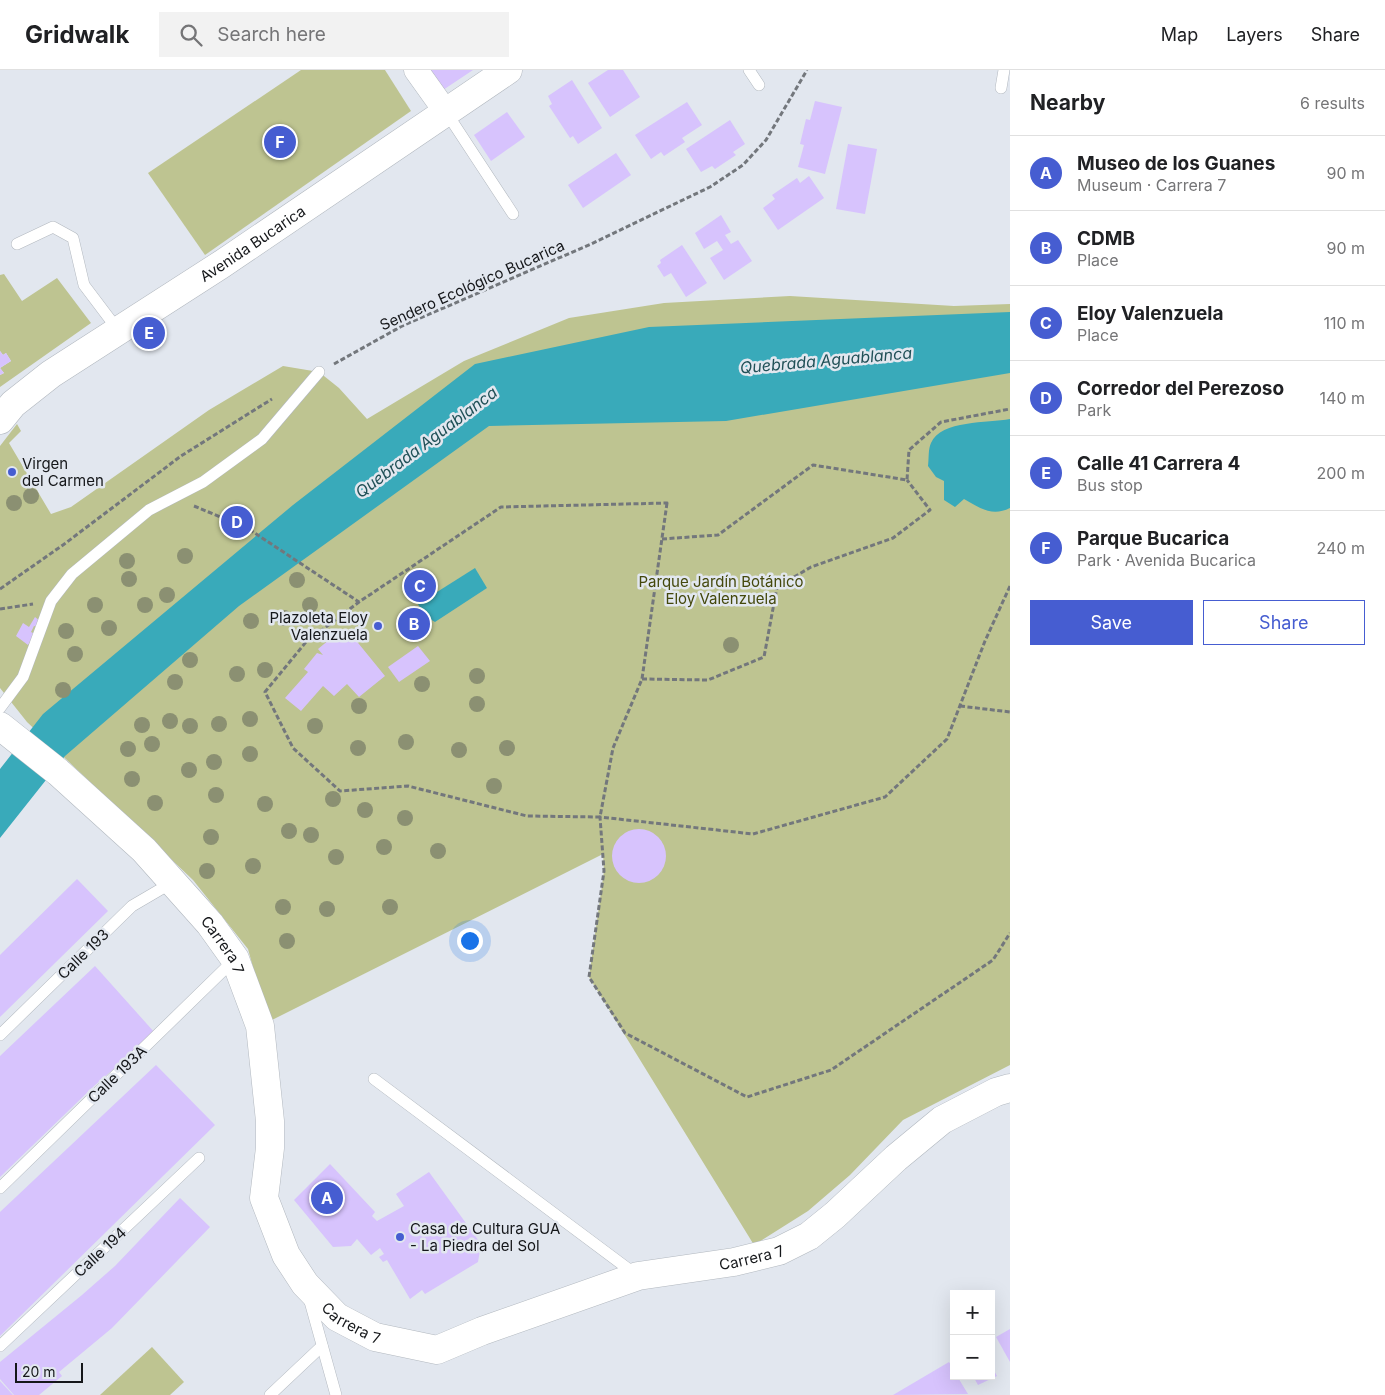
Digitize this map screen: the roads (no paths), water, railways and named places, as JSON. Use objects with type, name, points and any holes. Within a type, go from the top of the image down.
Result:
[{"type":"main road","name":"Avenida Bucarica","points":[[0,420],[13,404],[51,374],[222,264],[508,70]]},
{"type":"main road","name":"Carrera 7","points":[[7,737],[144,850],[210,924],[235,959],[260,1026],[270,1121],[270,1148],[264,1198],[286,1255],[305,1284],[337,1317],[376,1337],[438,1350],[482,1332],[638,1276],[734,1262],[779,1251],[809,1236],[896,1158],[942,1120],[996,1092],[1010,1088]]},
{"type":"street","points":[[416,70],[446,112]]},
{"type":"lane","points":[[749,70],[759,85]]},
{"type":"lane","points":[[1001,88],[1004,70]]},
{"type":"lane","points":[[446,112],[513,214]]},
{"type":"lane","points":[[17,244],[53,227],[73,238],[84,285],[118,330]]},
{"type":"lane","points":[[0,708],[23,677],[51,601],[72,574],[149,510],[203,482],[262,439],[319,372]]},
{"type":"lane","name":"Calle 193","points":[[0,1035],[132,906],[167,876]]},
{"type":"lane","name":"Calle 193A","points":[[0,1188],[235,959]]},
{"type":"lane","points":[[374,1079],[638,1276]]},
{"type":"lane","name":"Calle 194","points":[[0,1346],[199,1158]]},
{"type":"lane","points":[[305,1284],[336,1395]]},
{"type":"lane","points":[[270,1395],[322,1346]]},
{"type":"water","name":"Quebrada Aguablanca","points":[[1010,312],[1010,373],[726,421],[489,426],[239,606],[65,756],[0,838],[0,769],[43,714],[293,505],[475,364],[649,327]]},
{"type":"water","points":[[1010,419],[1010,508],[997,512],[986,510],[964,499],[955,507],[944,500],[944,481],[936,477],[928,466],[930,445],[936,436],[944,430],[955,426]]},
{"type":"water","points":[[475,568],[487,588],[435,622],[425,616],[418,604]]},
{"type":"place","name":"Parque Bucarica","points":[[280,142]]},
{"type":"place","name":"Calle 41 Carrera 4","points":[[149,333]]},
{"type":"place","name":"Virgen del Carmen","points":[[12,472]]},
{"type":"place","name":"Corredor del Perezoso","points":[[237,522]]},
{"type":"place","name":"Eloy Valenzuela","points":[[420,586]]},
{"type":"place","name":"CDMB","points":[[414,624]]},
{"type":"place","name":"Plazoleta Eloy Valenzuela","points":[[378,626]]},
{"type":"place","name":"Museo de los Guanes","points":[[327,1198]]},
{"type":"place","name":"Casa de Cultura GUA - La Piedra del Sol","points":[[400,1237]]},
{"type":"park label","name":"Parque Jardín Botánico Eloy Valenzuela","points":[[721,590]]}]
